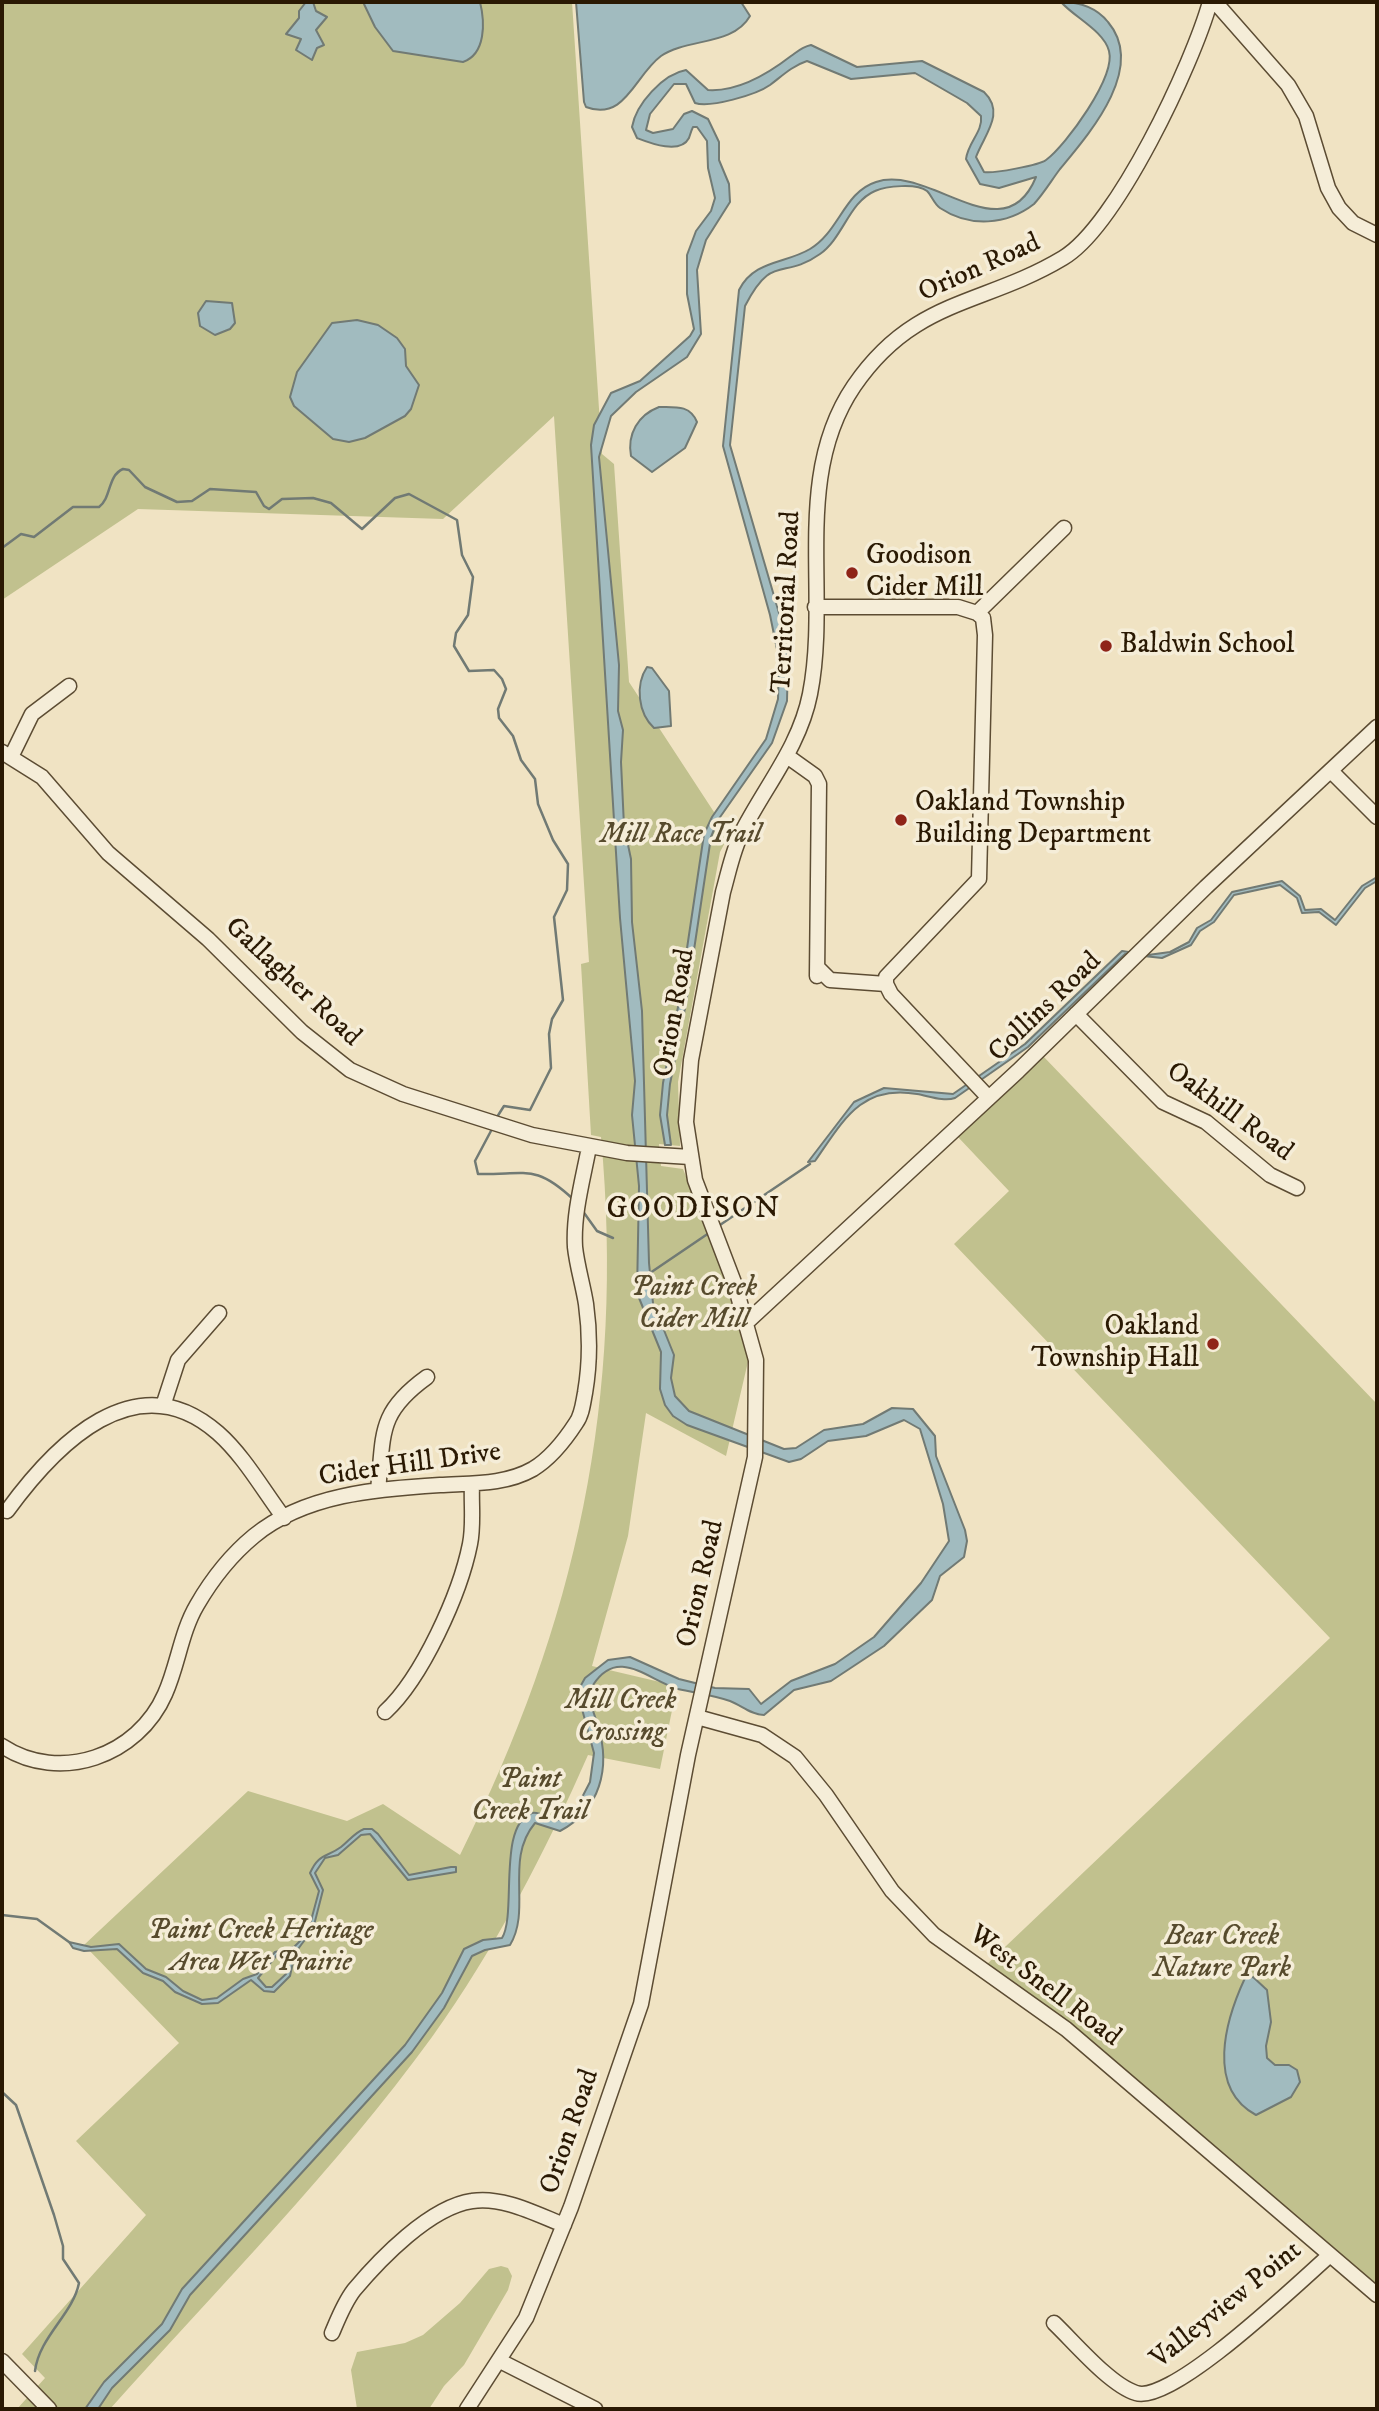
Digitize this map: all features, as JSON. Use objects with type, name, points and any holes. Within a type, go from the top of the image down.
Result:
[{"type":"street","name":"Orion Road","points":[[821,464],[831,432],[853,388],[876,358],[903,333],[957,302],[1043,270],[1065,257],[1097,228],[1188,66],[1210,2]]},
{"type":"street","points":[[1215,2],[1288,85],[1306,116],[1328,188],[1339,208],[1353,223],[1377,235]]},
{"type":"street","name":"Territorial Road","points":[[787,756],[801,729],[810,692],[821,464]]},
{"type":"street","points":[[977,613],[1065,528]]},
{"type":"street","points":[[815,607],[958,607],[977,613],[983,618],[985,635],[979,879],[886,977],[886,984],[899,1003],[988,1097]]},
{"type":"street","points":[[6,755],[32,714],[69,686]]},
{"type":"street","name":"Collins Road","points":[[747,1322],[1377,727]]},
{"type":"street","name":"Gallagher Road","points":[[6,755],[41,778],[108,853],[208,939],[302,1032],[350,1070],[403,1094],[532,1135],[627,1153],[690,1157]]},
{"type":"street","name":"Orion Road","points":[[467,2409],[526,2318],[564,2225],[641,2004],[697,1717],[755,1457],[758,1432],[756,1360],[747,1322],[706,1213],[690,1157],[686,1100],[723,892],[742,832],[787,756]]},
{"type":"street","points":[[787,756],[815,776],[818,784],[818,972],[830,980],[886,984]]},
{"type":"street","points":[[1332,772],[1377,817]]},
{"type":"street","name":"Oakhill Road","points":[[1076,1014],[1163,1102],[1206,1122],[1270,1175],[1297,1188]]},
{"type":"street","name":"Cider Hill Drive","points":[[2,1746],[38,1760],[76,1765],[111,1754],[146,1725],[165,1695],[196,1605],[222,1567],[256,1535],[284,1518],[325,1500],[378,1490],[472,1484],[516,1477],[533,1469],[552,1454],[579,1420],[589,1372],[589,1339],[575,1245],[578,1203],[589,1147]]},
{"type":"street","points":[[163,1406],[178,1360],[219,1313]]},
{"type":"street","points":[[378,1490],[384,1426],[390,1411],[407,1392],[427,1377]]},
{"type":"street","points":[[7,1511],[34,1475],[88,1425],[124,1409],[163,1406],[193,1415],[217,1432],[233,1449],[284,1518]]},
{"type":"street","points":[[385,1713],[402,1696],[414,1678],[462,1574],[471,1541],[472,1484]]},
{"type":"street","name":"West Snell Road","points":[[697,1717],[762,1735],[795,1757],[826,1795],[892,1891],[934,1935],[1066,2029],[1377,2295]]},
{"type":"street","points":[[332,2333],[353,2292],[377,2266],[418,2228],[455,2206],[473,2201],[492,2201],[564,2225]]},
{"type":"street","name":"Valleyview Point","points":[[1054,2323],[1120,2384],[1137,2394],[1160,2391],[1212,2356],[1329,2255]]},
{"type":"street","points":[[2,2361],[49,2409]]},
{"type":"street","points":[[500,2361],[595,2409]]},
{"type":"green space","points":[[2,2],[572,2],[602,454],[614,464],[629,682],[729,835],[720,852],[678,1082],[680,1146],[659,1144],[661,1166],[683,1169],[731,1289],[750,1353],[726,1456],[646,1413],[628,1536],[592,1666],[677,1686],[660,1769],[588,1755],[554,1828],[498,1935],[432,2037],[317,2181],[110,2409],[17,2409],[45,2378],[22,2354],[146,2215],[76,2141],[179,2043],[84,1945],[248,1791],[347,1821],[383,1804],[460,1855],[501,1768],[535,1681],[562,1594],[583,1506],[598,1417],[606,1326],[607,1233],[601,1137],[591,1135],[581,964],[589,962],[554,416],[443,519],[138,509],[2,600]]},
{"type":"green space","name":"Bear Creek Nature Park","points":[[1043,1056],[1377,1404],[1377,2287],[985,1966],[1330,1638],[954,1244],[1009,1191],[958,1137]]},
{"type":"green space","points":[[501,2266],[508,2268],[512,2276],[508,2290],[464,2365],[444,2386],[429,2409],[357,2409],[351,2370],[357,2352],[405,2343],[423,2335],[460,2303],[489,2269]]},
{"type":"water","points":[[306,2],[313,2],[316,11],[327,17],[316,30],[324,45],[317,48],[312,60],[296,50],[301,39],[286,34],[299,18],[299,11]]},
{"type":"water","points":[[363,2],[480,2],[483,28],[480,45],[471,58],[463,62],[393,51],[375,27]]},
{"type":"water","points":[[576,2],[741,2],[750,16],[733,32],[683,46],[661,56],[620,102],[611,108],[599,110],[586,107],[584,102]]},
{"type":"water","points":[[1061,2],[1087,6],[1103,17],[1118,40],[1121,59],[1118,79],[1110,100],[1085,138],[1034,204],[1000,220],[976,221],[964,219],[940,208],[922,188],[901,186],[880,189],[859,203],[835,239],[820,254],[807,262],[771,273],[755,289],[745,306],[730,445],[779,613],[788,658],[787,701],[772,743],[718,820],[711,837],[686,1003],[670,1084],[667,1115],[671,1145],[665,1145],[660,1115],[663,1083],[679,1002],[704,834],[712,817],[766,739],[778,699],[779,659],[770,615],[723,446],[739,290],[745,280],[761,268],[800,254],[820,242],[856,194],[876,182],[897,180],[986,208],[1005,208],[1022,199],[1036,177],[999,188],[980,184],[966,159],[980,127],[981,116],[967,103],[915,73],[851,79],[807,61],[792,68],[763,89],[733,100],[711,104],[695,103],[686,84],[674,84],[650,114],[646,130],[653,133],[673,129],[684,114],[692,111],[708,119],[719,142],[719,160],[729,184],[730,202],[706,240],[697,270],[701,334],[687,357],[636,392],[611,416],[599,457],[619,665],[618,711],[623,730],[621,762],[624,826],[631,859],[632,922],[642,1011],[649,1263],[653,1303],[674,1355],[671,1378],[675,1396],[689,1411],[784,1449],[796,1448],[824,1430],[863,1424],[892,1408],[913,1409],[935,1436],[936,1456],[965,1530],[967,1541],[964,1557],[940,1576],[932,1600],[884,1646],[831,1681],[794,1690],[764,1715],[724,1699],[678,1689],[634,1669],[613,1668],[603,1674],[593,1685],[590,1695],[602,1742],[599,1786],[585,1812],[574,1822],[560,1831],[535,1823],[526,1837],[519,1868],[519,1916],[510,1945],[485,1950],[472,1956],[444,2008],[412,2052],[190,2295],[170,2330],[112,2388],[98,2409],[85,2409],[104,2382],[162,2324],[182,2289],[405,2045],[442,1993],[464,1949],[483,1940],[502,1938],[508,1910],[511,1851],[521,1821],[532,1813],[558,1820],[577,1807],[590,1782],[594,1753],[579,1698],[580,1687],[585,1678],[608,1660],[630,1657],[679,1679],[715,1688],[749,1689],[761,1704],[791,1681],[835,1664],[874,1637],[921,1583],[949,1541],[943,1504],[920,1429],[904,1420],[866,1436],[828,1441],[801,1459],[789,1462],[687,1425],[673,1416],[665,1405],[660,1389],[661,1352],[637,1293],[639,1186],[632,1115],[635,1081],[620,918],[591,445],[594,425],[611,393],[640,381],[690,336],[694,329],[687,294],[687,255],[696,231],[711,211],[715,198],[708,168],[707,141],[697,127],[693,127],[689,138],[679,146],[664,146],[637,138],[632,127],[639,109],[652,91],[668,77],[686,70],[708,90],[742,85],[811,45],[857,67],[922,61],[984,92],[993,108],[993,116],[976,157],[984,172],[1016,169],[1046,160],[1055,152],[1088,110],[1109,63],[1109,51],[1101,37]]},
{"type":"water","points":[[206,301],[232,303],[235,323],[230,329],[215,335],[200,326],[198,313]]},
{"type":"water","points":[[357,320],[378,325],[397,338],[405,349],[406,366],[419,385],[411,409],[405,416],[365,438],[349,442],[333,439],[294,406],[290,397],[297,372],[332,323]]},
{"type":"water","points":[[659,407],[686,410],[697,422],[685,448],[652,472],[631,456],[630,448],[633,433],[640,420]]},
{"type":"water","points":[[647,667],[652,668],[669,691],[671,726],[654,728],[644,715],[640,690]]},
{"type":"water","points":[[1377,877],[1377,881],[1365,888],[1336,925],[1319,912],[1302,913],[1297,898],[1280,885],[1234,895],[1214,922],[1200,931],[1191,945],[1162,958],[1125,954],[1028,1047],[955,1098],[941,1099],[898,1092],[868,1100],[845,1120],[815,1161],[808,1162],[854,1102],[884,1088],[953,1094],[1025,1044],[1122,951],[1148,955],[1170,952],[1189,942],[1197,928],[1211,920],[1232,892],[1282,881],[1300,896],[1305,910],[1321,909],[1335,920],[1362,886]]},
{"type":"water","points":[[364,1829],[372,1829],[378,1834],[409,1875],[451,1867],[456,1867],[456,1872],[408,1880],[370,1834],[361,1835],[338,1855],[325,1858],[315,1873],[323,1890],[313,1929],[295,1953],[290,1976],[274,1992],[264,1991],[251,1980],[218,2003],[202,2004],[175,1992],[163,1981],[143,1973],[117,1949],[84,1951],[73,1948],[69,1942],[91,1947],[119,1944],[146,1969],[166,1977],[183,1991],[202,2000],[217,1998],[243,1979],[257,1974],[275,1952],[294,1947],[301,1940],[309,1928],[319,1891],[310,1873],[313,1867],[320,1859]],"holes":[[[290,1950],[286,1974],[272,1987],[266,1987],[258,1978],[277,1955]]]},
{"type":"water","points":[[1253,1977],[1267,1990],[1271,2022],[1266,2046],[1267,2058],[1275,2065],[1289,2065],[1297,2070],[1300,2082],[1291,2097],[1256,2115],[1240,2103],[1230,2088],[1225,2071],[1224,2052],[1231,2014],[1238,1995],[1245,1978]]},
{"type":"waterway","points":[[2,548],[21,534],[34,537],[73,507],[99,507],[106,498],[114,476],[123,469],[129,470],[145,487],[177,502],[192,501],[210,489],[256,492],[264,506],[269,509],[282,499],[313,498],[331,503],[362,529],[395,498],[409,494],[457,520],[462,555],[473,577],[468,615],[456,633],[454,646],[469,671],[494,670],[502,679],[506,689],[498,709],[499,718],[513,736],[521,760],[535,779],[538,804],[553,840],[568,864],[567,890],[554,917],[563,1000],[552,1019],[549,1034],[551,1068],[530,1110],[504,1106],[497,1117]]},
{"type":"waterway","points":[[492,1129],[475,1161],[478,1174],[519,1173],[539,1176],[561,1188],[574,1200]]},
{"type":"waterway","points":[[717,1227],[810,1164]]},
{"type":"waterway","points":[[582,1210],[597,1231],[613,1238]]},
{"type":"waterway","points":[[650,1273],[709,1233]]},
{"type":"waterway","points":[[2,1915],[37,1919],[69,1942]]},
{"type":"waterway","points":[[2,2092],[16,2105],[54,2215],[63,2246],[63,2259],[79,2283],[70,2305],[43,2347],[35,2371]]},
{"type":"place","name":"Goodison Cider Mill","points":[[852,573]]},
{"type":"place","name":"Baldwin School","points":[[1106,646]]},
{"type":"place","name":"Oakland Township Building Department","points":[[901,820]]},
{"type":"place","name":"Oakland Township Hall","points":[[1213,1344]]},
{"type":"district","name":"GOODISON","points":[[694,1211]]},
{"type":"park label","name":"Mill Race Trail","points":[[681,836]]},
{"type":"park label","name":"Paint Creek Cider Mill","points":[[694,1305]]},
{"type":"park label","name":"Mill Creek Crossing","points":[[621,1718]]},
{"type":"park label","name":"Paint Creek Trail","points":[[530,1797]]},
{"type":"park label","name":"Paint Creek Heritage Area Wet Prairie","points":[[261,1948]]}]
